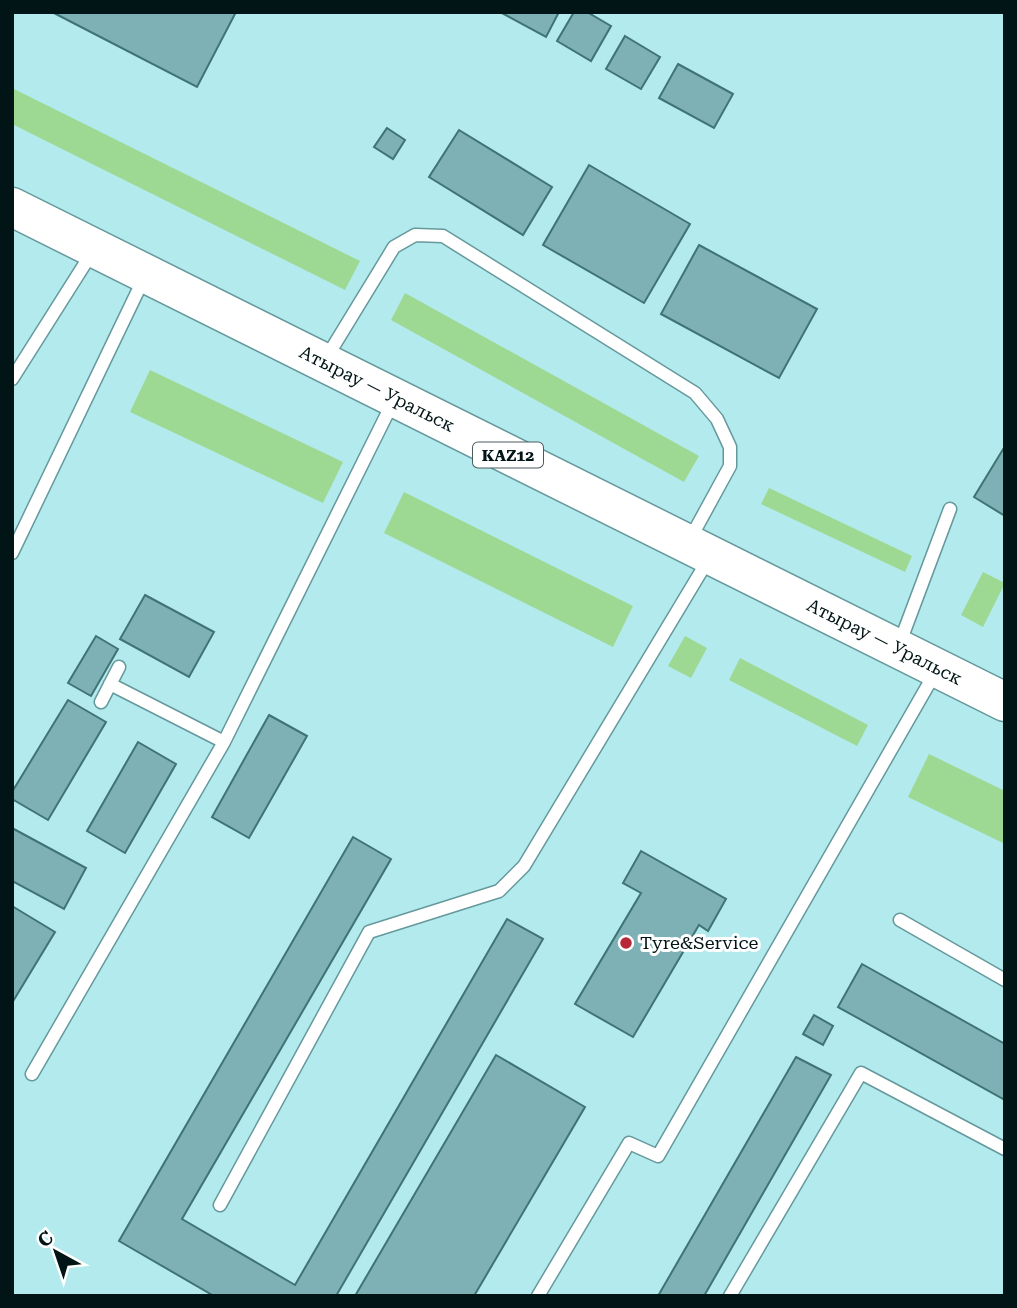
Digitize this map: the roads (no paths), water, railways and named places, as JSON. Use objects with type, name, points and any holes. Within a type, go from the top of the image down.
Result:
[{"type":"highway","name":"Атырау — Уральск","points":[[12,206],[1005,702]]},
{"type":"lane","points":[[220,1205],[369,932],[499,891],[524,866],[699,550],[730,466],[730,447],[717,419],[695,393],[443,236],[415,235],[394,247],[323,363]]},
{"type":"lane","points":[[12,379],[96,248]]},
{"type":"lane","points":[[12,553],[146,273]]},
{"type":"lane","points":[[32,1074],[224,742],[394,398]]},
{"type":"lane","points":[[898,649],[950,509]]},
{"type":"lane","points":[[101,702],[119,667]]},
{"type":"lane","points":[[538,1296],[629,1143],[658,1156],[938,669]]},
{"type":"lane","points":[[110,684],[224,742]]},
{"type":"lane","points":[[901,920],[1005,979]]},
{"type":"lane","points":[[730,1296],[861,1073],[1005,1149]]},
{"type":"place","name":"Tyre&Service","points":[[626,943]]}]
